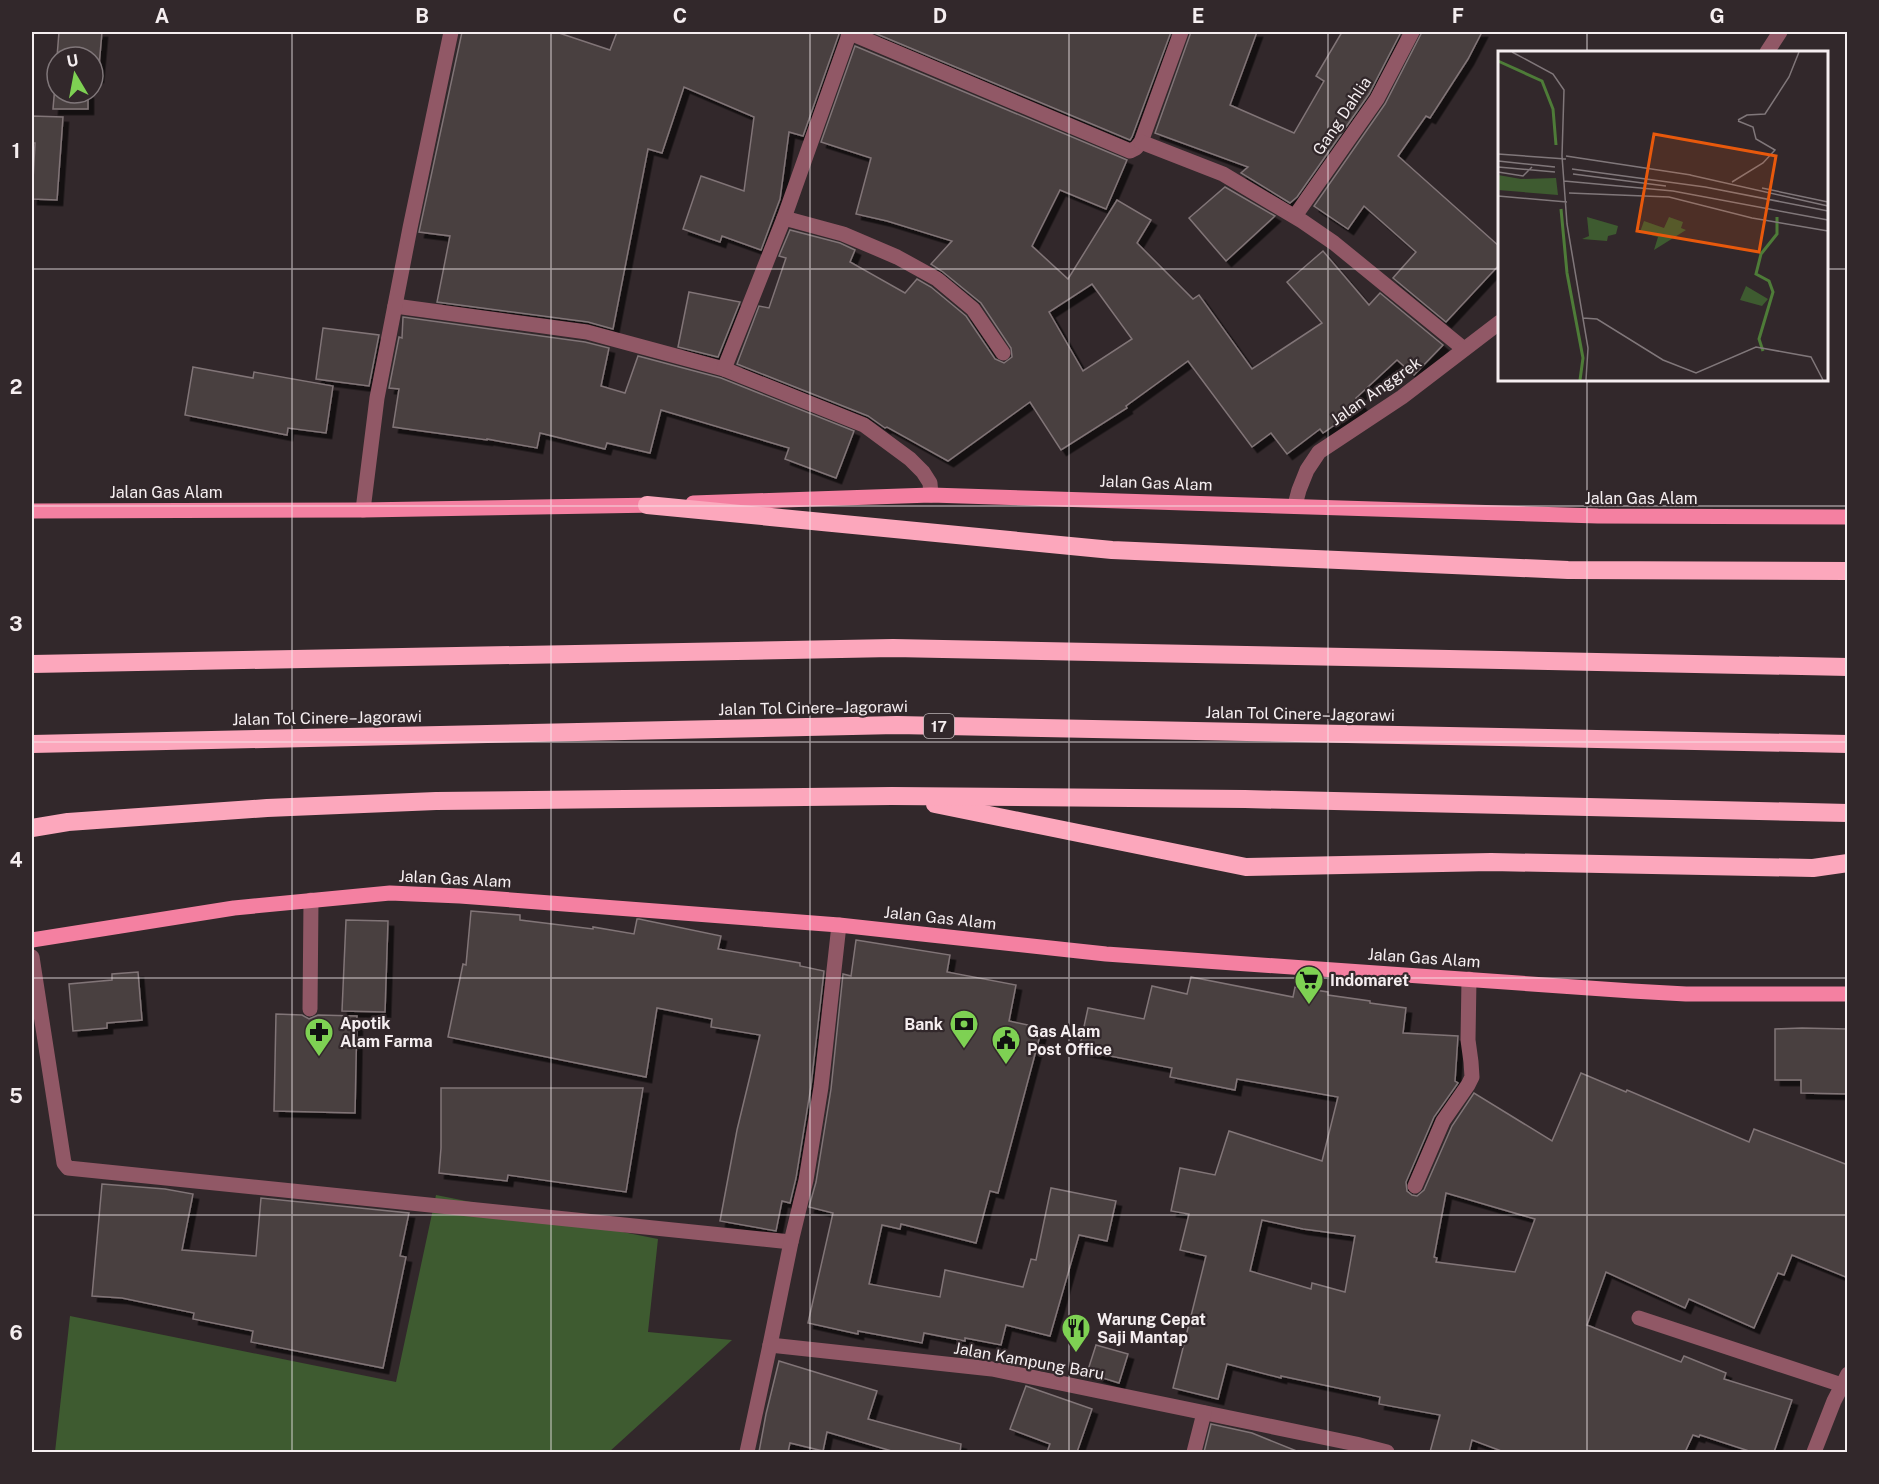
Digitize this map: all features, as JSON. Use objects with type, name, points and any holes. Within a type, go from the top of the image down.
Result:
[{"type":"highway","points":[[647,505],[1112,550],[1568,570],[1848,571]]},
{"type":"highway","points":[[32,664],[893,648],[1848,667]]},
{"type":"highway","name":"Jalan Tol Cinere–Jagorawi","points":[[32,744],[897,725],[1848,744]]},
{"type":"highway","points":[[32,828],[68,822],[267,808],[436,801],[892,796],[1245,799],[1848,813]]},
{"type":"highway","points":[[892,796],[1246,867],[1491,862],[1813,868],[1848,863]]},
{"type":"main road","name":"Jalan Gas Alam","points":[[32,511],[363,510],[647,505],[931,495],[1598,516],[1848,517]]},
{"type":"main road","name":"Jalan Gas Alam","points":[[32,940],[234,908],[390,893],[460,896],[839,926],[1106,954],[1686,994],[1848,994]]},
{"type":"street","points":[[363,510],[376,398],[451,32]]},
{"type":"street","points":[[724,369],[784,218],[849,32],[1130,151],[1141,142],[1180,32]]},
{"type":"street","name":"Gang Dahlia","points":[[1295,216],[1377,99],[1412,32]]},
{"type":"street","points":[[1768,51],[1780,32]]},
{"type":"street","points":[[1141,142],[1223,174],[1295,216],[1334,243],[1464,349]]},
{"type":"street","points":[[784,218],[843,234],[897,257],[937,279],[973,309],[1003,353]]},
{"type":"street","points":[[395,306],[587,332],[724,369],[864,425],[910,459],[923,472],[930,483],[931,495]]},
{"type":"street","name":"Jalan Anggrek","points":[[1295,506],[1307,470],[1319,452],[1402,397],[1498,324]]},
{"type":"street","points":[[310,1009],[311,900]]},
{"type":"street","points":[[747,1452],[806,1180],[821,1087],[839,926]]},
{"type":"street","points":[[32,957],[64,1163],[68,1168],[791,1242]]},
{"type":"street","points":[[1415,1186],[1443,1121],[1472,1077],[1468,1040],[1468,979]]},
{"type":"street","points":[[1639,1318],[1845,1379],[1814,1452]]},
{"type":"street","name":"Jalan Kampung Baru","points":[[770,1345],[992,1369],[1387,1452]]},
{"type":"street","points":[[1194,1452],[1204,1413]]},
{"type":"green space","points":[[436,1195],[658,1239],[648,1332],[732,1340],[609,1452],[55,1452],[70,1316],[396,1382]]},
{"type":"building","points":[[59,32],[102,32],[101,45],[58,45]]},
{"type":"building","points":[[462,32],[556,32],[610,50],[617,32],[838,32],[839,34],[803,136],[789,132],[780,199],[761,250],[722,236],[720,242],[683,229],[701,176],[744,191],[754,117],[684,87],[662,153],[648,149],[613,329],[588,322],[437,302],[450,236],[419,232]]},
{"type":"building","points":[[872,32],[1171,32],[1130,140]]},
{"type":"building","points":[[1191,32],[1257,32],[1230,105],[1294,133],[1324,81],[1316,76],[1342,32],[1401,32],[1369,94],[1297,197],[1290,203],[1241,173],[1248,167],[1155,133]]},
{"type":"building","points":[[1422,32],[1482,32],[1468,59],[1430,118],[1426,116],[1398,156],[1498,245],[1498,266],[1446,322],[1393,278],[1416,252],[1364,206],[1348,229],[1314,206],[1385,104]]},
{"type":"building","points":[[855,46],[1127,160],[1106,209],[1060,190],[1032,246],[1068,279],[1117,200],[1151,220],[1137,243],[1193,299],[1199,295],[1252,369],[1322,323],[1287,282],[1323,251],[1369,305],[1380,293],[1443,345],[1414,375],[1397,360],[1356,398],[1362,406],[1323,433],[1320,429],[1287,454],[1271,433],[1252,447],[1188,361],[1126,406],[1127,408],[1061,450],[1030,402],[948,461],[887,427],[885,428],[868,416],[737,364],[759,306],[769,308],[786,258],[779,256],[790,230],[840,243],[855,250],[850,262],[905,293],[917,279],[931,287],[966,316],[995,359],[1004,363],[1012,357],[1011,348],[981,303],[931,264],[952,241],[856,214],[871,158],[821,142]],"holes":[[[1092,284],[1132,339],[1083,371],[1049,312]]]},
{"type":"building","points":[[53,105],[88,105],[88,109],[53,109]]},
{"type":"building","points":[[32,116],[63,117],[57,200],[32,199],[35,143],[32,143]]},
{"type":"building","points":[[1225,187],[1275,216],[1226,261],[1189,218]]},
{"type":"building","points":[[689,292],[740,302],[718,357],[678,347]]},
{"type":"building","points":[[403,317],[585,342],[609,348],[601,386],[625,393],[638,356],[721,378],[854,431],[836,478],[785,459],[789,448],[661,410],[650,453],[607,443],[605,449],[540,433],[537,448],[393,427],[399,389],[389,388],[399,337],[402,338]]},
{"type":"building","points":[[323,328],[379,335],[369,386],[316,379]]},
{"type":"building","points":[[193,367],[253,378],[254,372],[333,386],[326,433],[288,428],[287,435],[185,415]]},
{"type":"building","points":[[471,911],[520,915],[520,920],[593,929],[593,927],[634,934],[637,919],[639,919],[721,936],[718,949],[800,963],[800,966],[824,971],[811,1086],[796,1178],[790,1203],[782,1201],[776,1231],[720,1221],[737,1130],[760,1035],[711,1027],[712,1019],[657,1008],[646,1077],[448,1037],[463,964],[466,965]]},
{"type":"building","points":[[346,920],[388,921],[385,1012],[342,1011]]},
{"type":"building","points":[[856,940],[950,955],[947,972],[1016,985],[1009,1021],[1042,1028],[998,1193],[990,1191],[976,1243],[901,1224],[900,1229],[882,1225],[869,1284],[940,1297],[945,1270],[1023,1287],[1031,1259],[1036,1260],[1051,1188],[1116,1201],[1107,1241],[1079,1235],[1050,1336],[1006,1325],[1001,1345],[924,1333],[922,1343],[858,1331],[858,1334],[808,1323],[833,1213],[809,1207],[816,1182],[831,1089],[843,974],[851,976]]},
{"type":"building","points":[[138,972],[142,1020],[107,1023],[107,1028],[73,1031],[69,984],[112,980],[112,974]]},
{"type":"building","points":[[1191,977],[1293,997],[1295,987],[1328,992],[1328,995],[1406,1008],[1403,1033],[1458,1036],[1455,1081],[1458,1083],[1434,1117],[1406,1182],[1407,1191],[1412,1195],[1417,1196],[1424,1190],[1452,1126],[1474,1093],[1552,1141],[1581,1073],[1749,1142],[1754,1129],[1848,1165],[1848,1278],[1792,1255],[1784,1275],[1778,1273],[1754,1328],[1689,1299],[1685,1308],[1606,1272],[1587,1325],[1681,1362],[1684,1356],[1726,1373],[1724,1379],[1792,1400],[1774,1452],[1752,1452],[1700,1435],[1699,1437],[1693,1435],[1685,1452],[1504,1452],[1472,1440],[1469,1452],[1430,1452],[1440,1415],[1379,1404],[1380,1397],[1281,1376],[1281,1378],[1227,1364],[1218,1399],[1173,1388],[1206,1256],[1180,1250],[1189,1214],[1171,1211],[1180,1168],[1215,1175],[1229,1131],[1322,1161],[1338,1097],[1237,1079],[1235,1090],[1170,1077],[1172,1068],[1079,1050],[1088,1008],[1144,1019],[1152,986],[1187,994]],"holes":[[[1446,1193],[1535,1219],[1515,1272],[1436,1262],[1437,1258],[1434,1257]],[[1262,1220],[1303,1229],[1355,1236],[1345,1292],[1312,1283],[1311,1289],[1250,1271]]]},
{"type":"building","points":[[276,1014],[302,1015],[309,1019],[318,1015],[357,1016],[355,1113],[274,1111]]},
{"type":"building","points":[[1775,1029],[1848,1029],[1848,1094],[1801,1093],[1801,1080],[1775,1080]]},
{"type":"building","points":[[441,1088],[643,1088],[626,1192],[508,1175],[507,1181],[439,1173]]},
{"type":"building","points":[[102,1184],[165,1189],[193,1194],[182,1250],[256,1256],[261,1198],[409,1213],[400,1256],[406,1257],[383,1368],[251,1342],[253,1331],[193,1319],[194,1313],[122,1298],[92,1296]]},
{"type":"building","points":[[1096,1345],[1128,1354],[1119,1383],[1087,1373]]},
{"type":"building","points":[[779,1361],[877,1391],[868,1419],[961,1444],[960,1452],[895,1452],[827,1432],[823,1451],[790,1443],[788,1452],[759,1452]]},
{"type":"building","points":[[1026,1386],[1092,1409],[1077,1452],[1047,1452],[1050,1444],[1010,1429]]},
{"type":"building","points":[[1211,1424],[1252,1433],[1299,1452],[1204,1452]]},
{"type":"place","name":"Indomaret","points":[[1309,1006]]},
{"type":"place","name":"Bank","points":[[964,1050]]},
{"type":"place","name":"Apotik Alam Farma","points":[[319,1058]]},
{"type":"place","name":"Gas Alam Post Office","points":[[1006,1066]]},
{"type":"place","name":"Warung Cepat Saji Mantap","points":[[1076,1354]]}]
